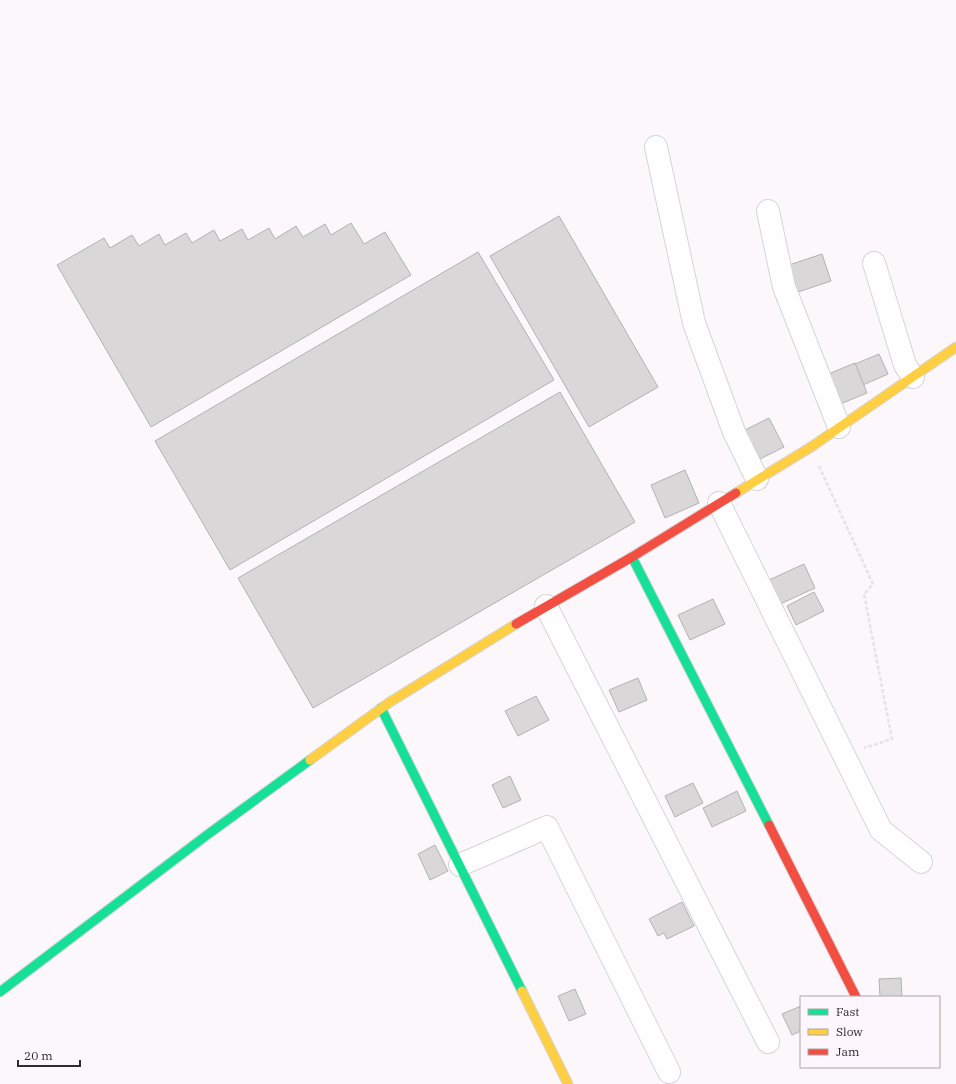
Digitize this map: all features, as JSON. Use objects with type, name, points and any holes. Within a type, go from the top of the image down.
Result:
[{"type":"street","points":[[656,147],[694,324],[734,432],[757,480]]},
{"type":"street","points":[[768,211],[784,287],[839,427]]},
{"type":"street","points":[[874,263],[905,365],[913,377]]},
{"type":"street","points":[[0,992],[207,835],[381,708],[546,606],[632,557],[811,447],[956,347]]},
{"type":"street","points":[[719,503],[881,830],[921,862]]},
{"type":"street","points":[[632,557],[855,996]]},
{"type":"street","points":[[546,606],[768,1042]]},
{"type":"street","points":[[381,708],[568,1084]]},
{"type":"street","points":[[460,865],[547,826],[670,1072]]},
{"type":"path","points":[[811,447],[873,584],[864,594],[892,739],[844,754]]},
{"type":"building","points":[[559,216],[658,387],[589,427],[490,256]]},
{"type":"building","points":[[351,223],[364,244],[385,232],[411,275],[151,427],[57,265],[104,238],[110,248],[132,235],[139,246],[159,234],[165,245],[186,233],[192,243],[214,230],[220,241],[242,229],[248,240],[269,228],[275,239],[296,226],[303,237],[325,224],[331,235]]},
{"type":"building","points":[[478,252],[554,380],[230,570],[155,441]]},
{"type":"building","points":[[822,254],[831,281],[795,293],[786,266]]},
{"type":"building","points":[[879,354],[888,374],[863,385],[855,364]]},
{"type":"building","points":[[855,363],[867,393],[833,407],[821,377]]},
{"type":"building","points":[[560,392],[635,522],[313,708],[238,578]]},
{"type":"building","points":[[769,418],[784,447],[760,459],[753,445],[739,433]]},
{"type":"building","points":[[685,470],[699,503],[665,518],[651,485]]},
{"type":"building","points":[[804,564],[815,588],[780,604],[769,580]]},
{"type":"building","points":[[814,592],[824,611],[796,625],[787,606]]},
{"type":"building","points":[[713,599],[725,624],[690,640],[678,615]]},
{"type":"building","points":[[638,678],[647,700],[619,712],[609,690]]},
{"type":"building","points":[[536,696],[549,720],[518,736],[505,711]]},
{"type":"building","points":[[510,776],[521,800],[503,808],[492,785]]},
{"type":"building","points":[[693,783],[703,803],[675,817],[665,796]]},
{"type":"building","points":[[737,791],[746,811],[712,827],[703,808]]},
{"type":"building","points":[[435,845],[448,871],[430,880],[418,854]]},
{"type":"building","points":[[682,902],[694,926],[667,939],[664,933],[658,936],[649,919]]},
{"type":"building","points":[[901,978],[902,996],[880,996],[879,979]]},
{"type":"building","points":[[575,989],[586,1014],[569,1021],[558,996]]},
{"type":"building","points":[[800,1006],[800,1031],[792,1035],[782,1014]]},
{"type":"traffic: fast","points":[[632,557],[769,825]]},
{"type":"traffic: fast","points":[[381,708],[522,991]]},
{"type":"traffic: fast","points":[[0,992],[207,835],[310,760]]},
{"type":"traffic: slow","points":[[736,493],[811,447],[956,347]]},
{"type":"traffic: slow","points":[[310,760],[390,702],[516,624]]},
{"type":"traffic: slow","points":[[522,991],[568,1084]]},
{"type":"traffic: jam","points":[[516,624],[632,557],[736,493]]},
{"type":"traffic: jam","points":[[769,825],[855,996]]}]
